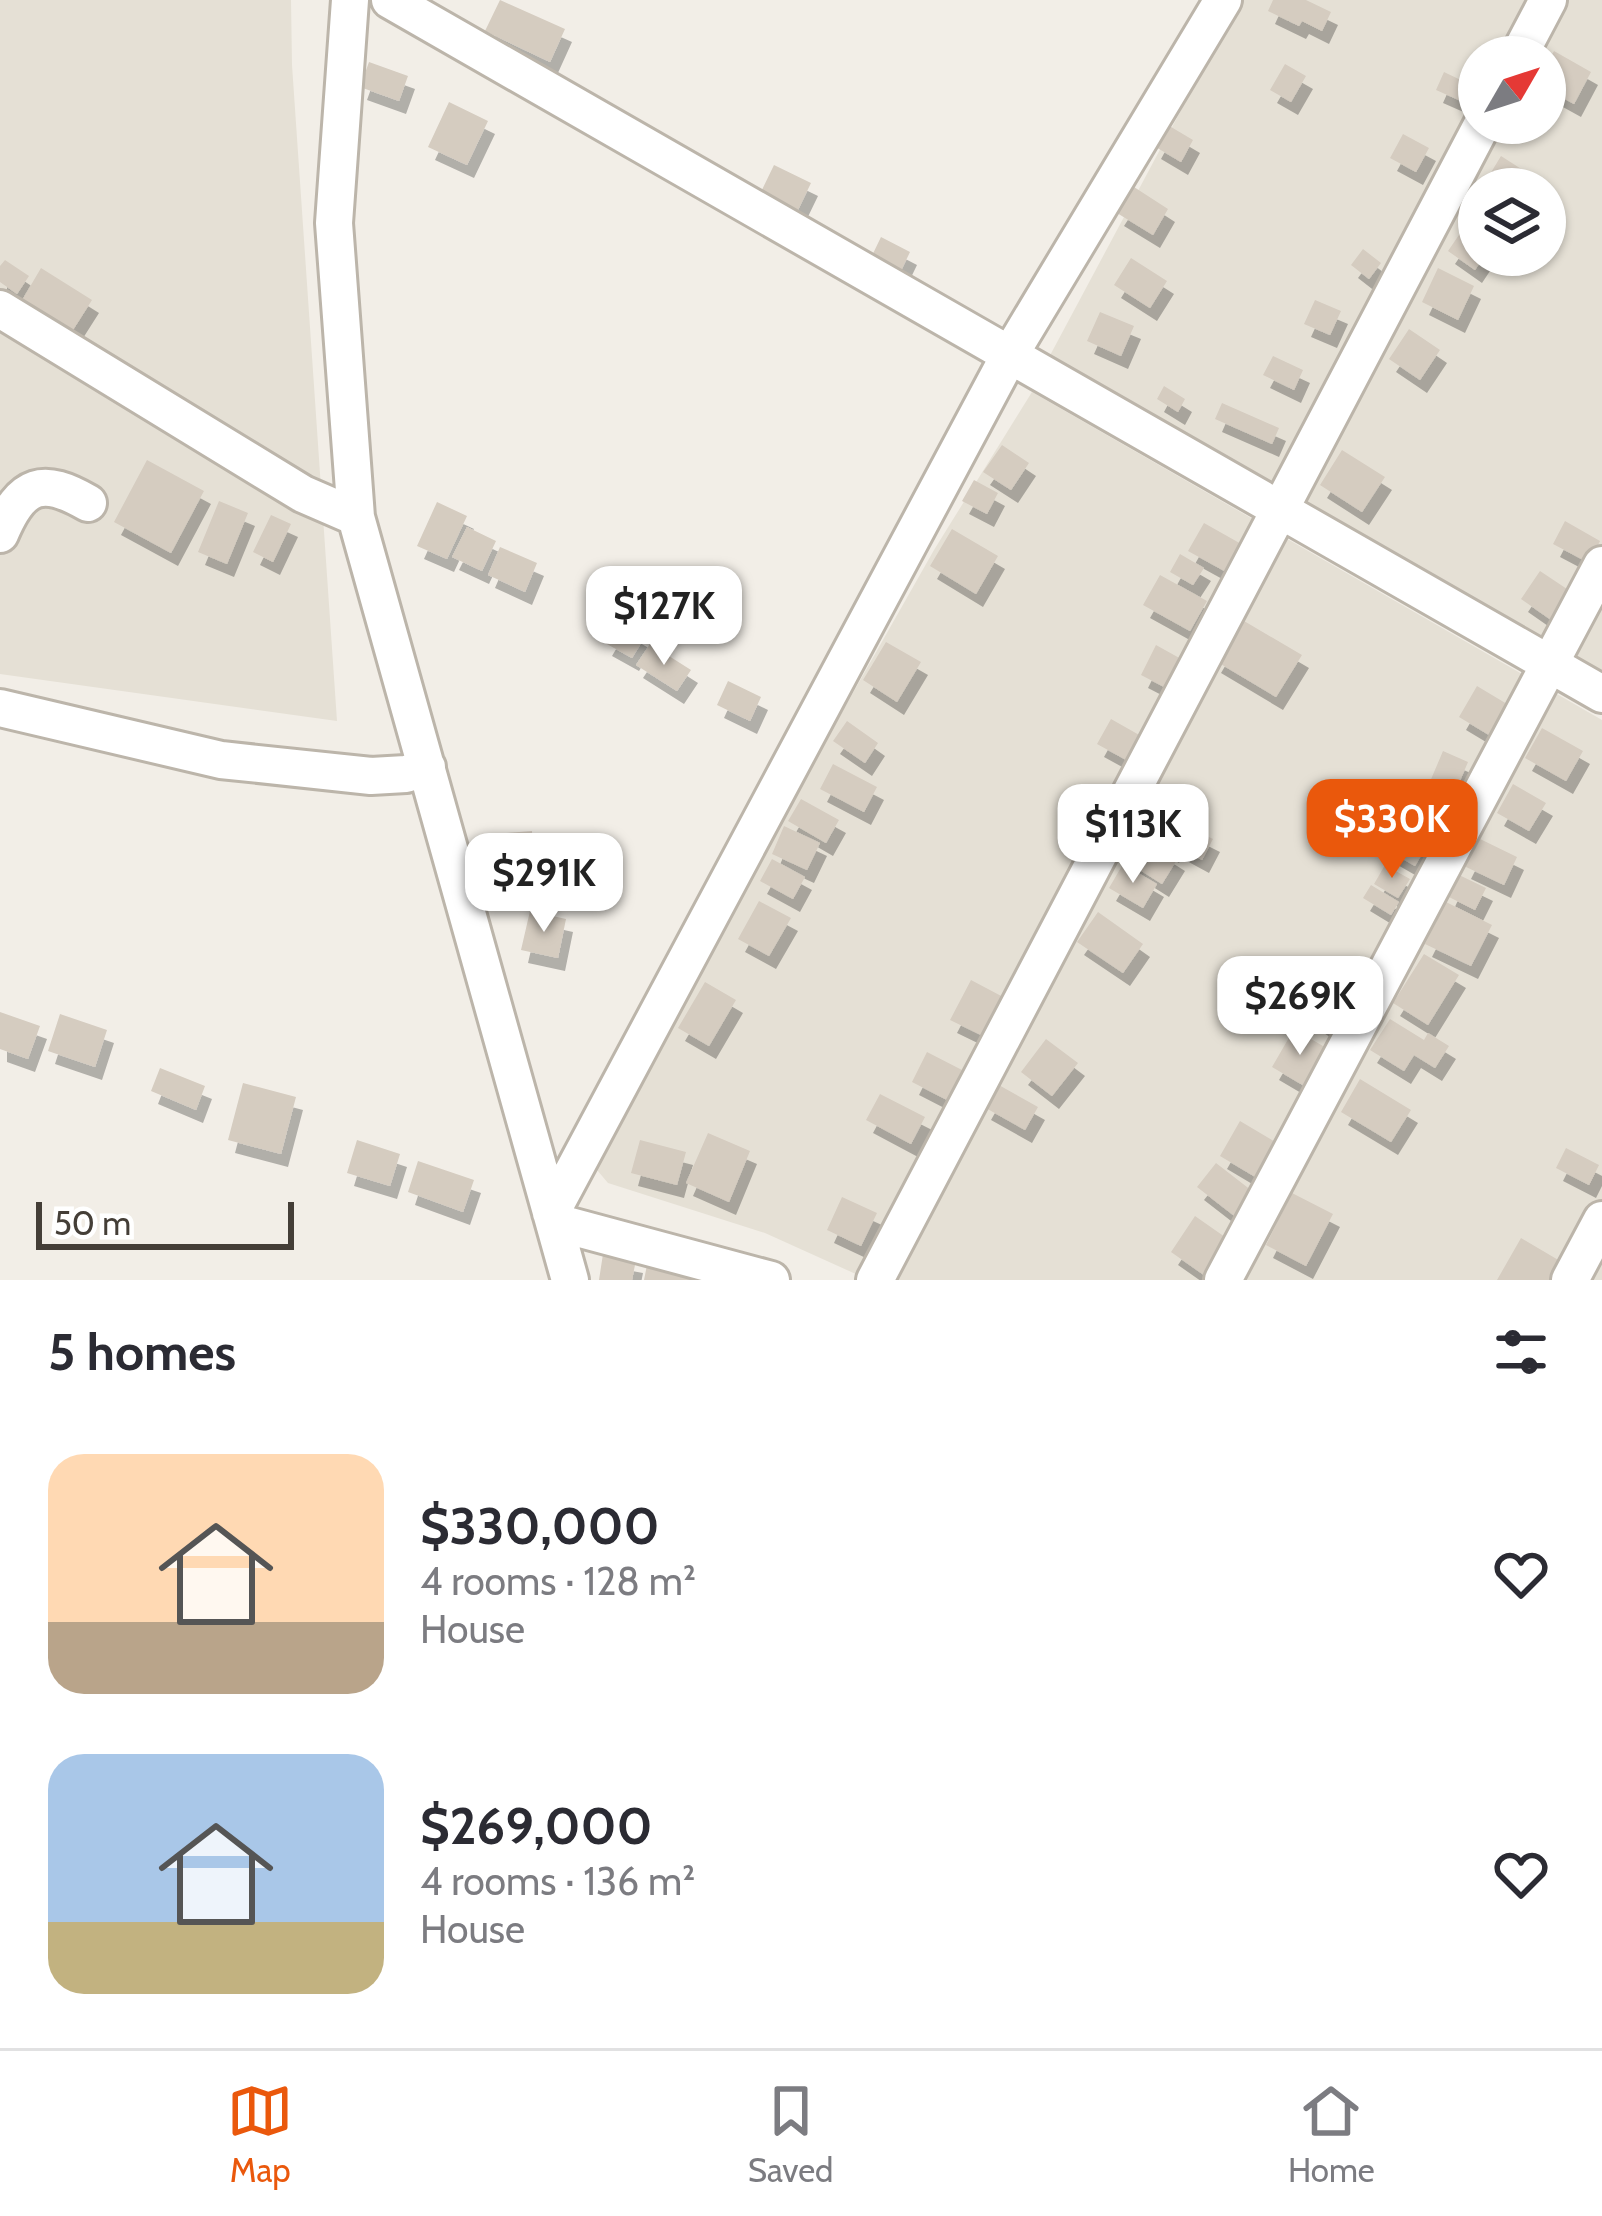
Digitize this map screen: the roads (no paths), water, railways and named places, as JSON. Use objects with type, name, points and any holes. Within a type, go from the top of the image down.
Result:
[{"type":"street","points":[[350,0],[334,223],[356,517],[570,1280]]},
{"type":"street","points":[[390,0],[1602,694]]},
{"type":"street","points":[[553,1217],[1009,356],[1223,0]]},
{"type":"street","points":[[1529,36],[1548,0]]},
{"type":"street","points":[[875,1280],[1472,144]]},
{"type":"street","points":[[0,309],[303,494],[356,517]]},
{"type":"street","points":[[0,534],[7,517],[37,487],[56,484],[88,503]]},
{"type":"street","points":[[1223,1280],[1602,566]]},
{"type":"street","points":[[0,708],[221,760],[371,776],[427,767]]},
{"type":"street","points":[[553,1217],[771,1280]]},
{"type":"street","points":[[1570,1280],[1602,1220]]}]
